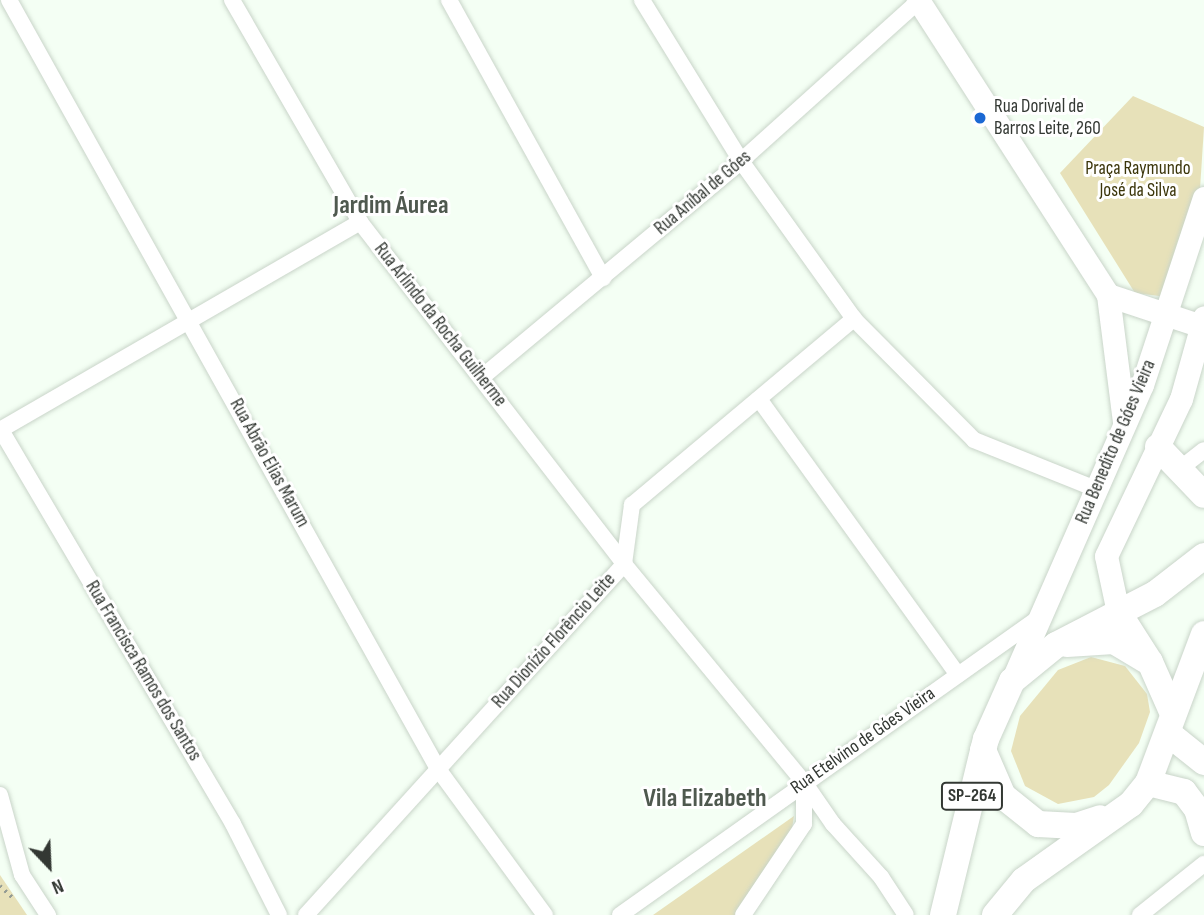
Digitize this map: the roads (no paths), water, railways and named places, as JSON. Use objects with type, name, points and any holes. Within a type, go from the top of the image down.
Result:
[{"type":"main road","points":[[918,1],[1108,295],[1123,429],[1158,447],[1204,495]]},
{"type":"main road","name":"Rua Benedito de Góes Vieira","points":[[1012,681],[1123,429],[1167,318],[1204,198]]},
{"type":"main road","points":[[1108,295],[1167,318],[1202,322]]},
{"type":"main road","name":"Rua Benedito de Góes Vieira","points":[[1118,612],[1106,556],[1181,399],[1202,322]]},
{"type":"main road","name":"SP-264","points":[[943,915],[983,750],[1012,681],[1056,645],[1155,594],[1204,556]]},
{"type":"main road","points":[[1118,612],[1150,662],[1170,724],[1204,762]]},
{"type":"main road","points":[[995,915],[1024,880],[1131,804],[1148,783],[1204,634]]},
{"type":"main road","points":[[1056,645],[1114,641],[1150,662]]},
{"type":"main road","points":[[983,750],[1003,796],[1038,824],[1058,827],[1092,822],[1131,804]]},
{"type":"main road","points":[[1148,783],[1184,792],[1197,809],[1204,833]]},
{"type":"street","name":"Rua Abrão Elias Marum","points":[[9,0],[190,320],[438,769],[545,915]]},
{"type":"street","name":"Rua Arlindo da Rocha Guilherme","points":[[232,0],[360,222],[624,564],[804,782],[833,824],[881,877],[906,915]]},
{"type":"street","points":[[449,0],[603,278]]},
{"type":"street","points":[[642,0],[741,161],[854,319],[974,440],[1096,489]]},
{"type":"street","name":"Rua Aníbal de Góes","points":[[481,378],[741,161],[918,1]]},
{"type":"street","points":[[1,430],[360,222]]},
{"type":"street","name":"Rua Dionízio Florêncio Leite","points":[[306,915],[624,564],[632,505],[854,319]]},
{"type":"street","points":[[759,399],[958,675]]},
{"type":"street","name":"Rua Francisca Ramos dos Santos","points":[[1,430],[233,824],[279,915]]},
{"type":"street","points":[[1181,468],[1204,450]]},
{"type":"street","name":"Rua Etelvino de Góes Vieira","points":[[620,915],[804,782],[1039,618]]},
{"type":"street","points":[[743,915],[804,824],[804,782]]},
{"type":"street","points":[[0,795],[22,875],[48,915]]},
{"type":"street","points":[[1140,915],[1204,864]]},
{"type":"place","name":"Rua Dorival de Barros Leite, 260","points":[[980,118]]},
{"type":"district","name":"Jardim Áurea","points":[[391,206]]},
{"type":"district","name":"Vila Elizabeth","points":[[705,799]]},
{"type":"park label","name":"Praça Raymundo José da Silva","points":[[1138,180]]}]
